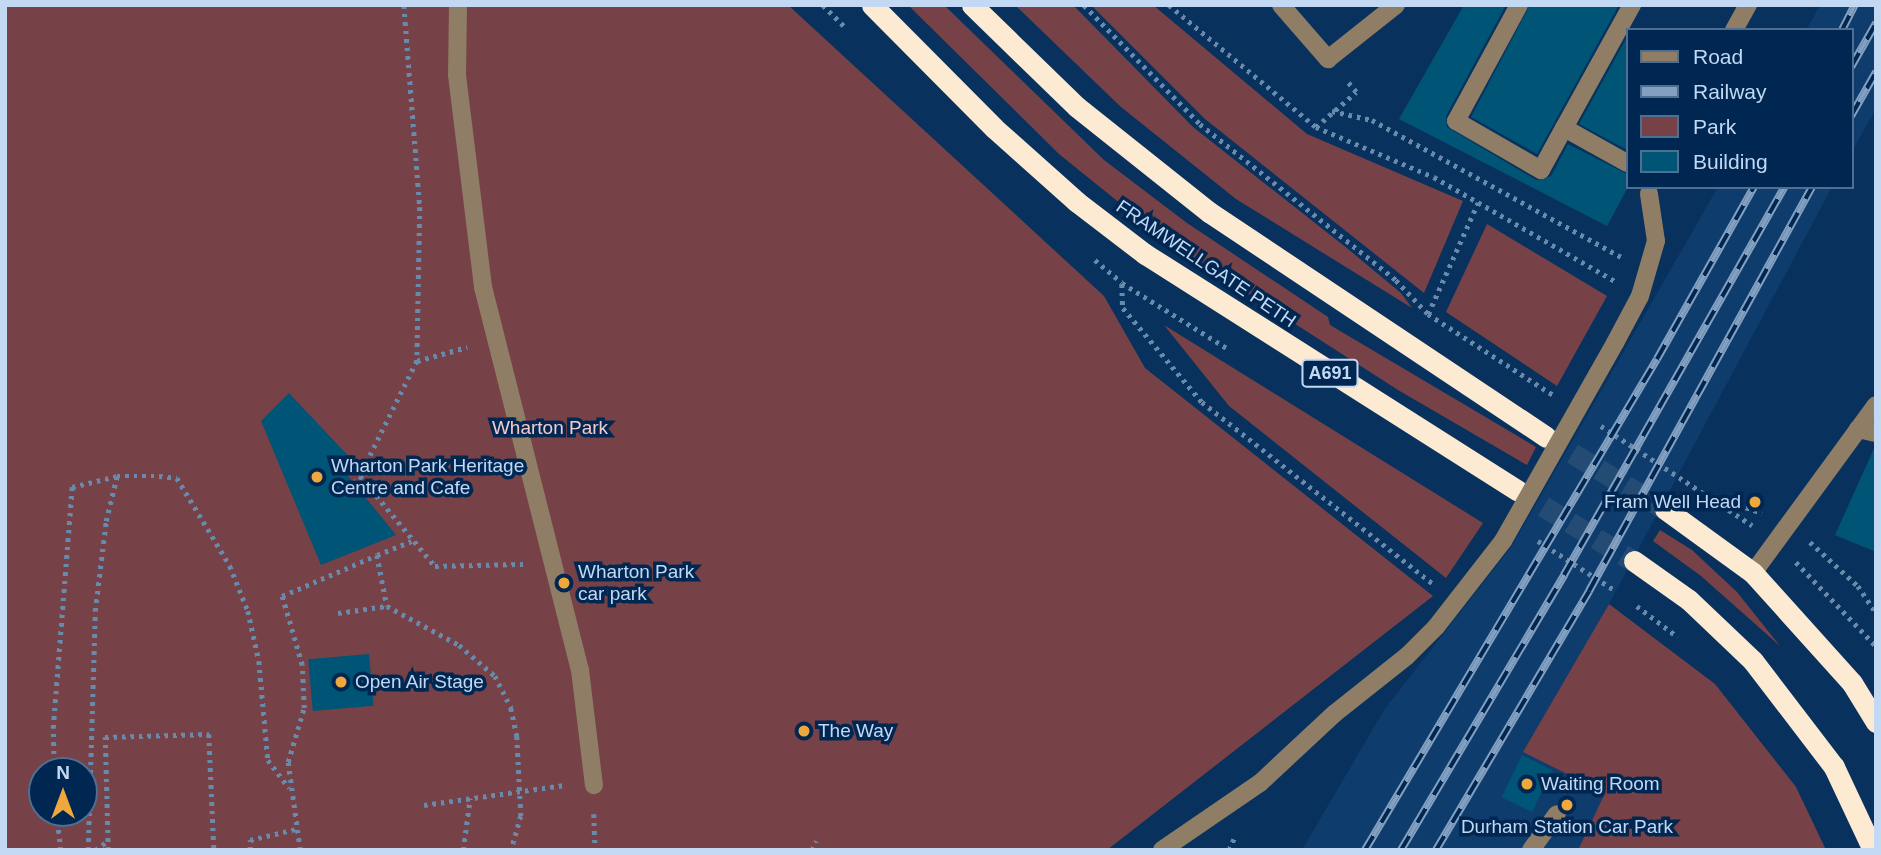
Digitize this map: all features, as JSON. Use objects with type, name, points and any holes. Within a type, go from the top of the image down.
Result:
[{"type":"highway","name":"FRAMWELLGATE PETH","points":[[872,5],[994,128],[1077,202],[1145,254],[1517,489]]},
{"type":"highway","points":[[972,5],[1077,107],[1209,212],[1546,437]]},
{"type":"highway","points":[[1665,509],[1753,573],[1852,683],[1876,722]]},
{"type":"highway","points":[[1634,561],[1689,600],[1771,682],[1834,767],[1873,850]]},
{"type":"lane","points":[[458,5],[457,75],[482,287],[580,670],[594,785]]},
{"type":"lane","points":[[1281,5],[1328,59],[1396,5]]},
{"type":"lane","points":[[1519,5],[1456,121],[1541,170],[1632,5]]},
{"type":"lane","points":[[1735,28],[1748,5]]},
{"type":"lane","points":[[1564,128],[1626,162]]},
{"type":"lane","points":[[1162,850],[1259,783],[1334,714],[1407,656],[1456,602],[1503,541],[1640,296],[1656,241],[1649,194]]},
{"type":"lane","points":[[1753,573],[1867,431],[1876,405]]},
{"type":"lane","points":[[1531,850],[1557,814]]},
{"type":"path","points":[[354,483],[360,476],[417,361],[421,207],[404,5]]},
{"type":"path","points":[[1084,5],[1200,124],[1396,280],[1428,314],[1555,396]]},
{"type":"path","points":[[1169,5],[1316,127],[1434,177],[1640,296]]},
{"type":"path","points":[[1316,127],[1356,92]]},
{"type":"path","points":[[1332,111],[1372,120],[1647,271]]},
{"type":"path","points":[[1428,314],[1478,203]]},
{"type":"path","points":[[1122,283],[1123,308],[1202,402],[1456,602]]},
{"type":"path","points":[[417,361],[464,348]]},
{"type":"path","points":[[1590,419],[1707,494]]},
{"type":"path","points":[[54,757],[53,728],[72,487],[117,476],[177,478],[206,519],[248,611],[259,661],[264,740],[268,760],[289,788]]},
{"type":"path","points":[[88,850],[95,611],[106,521],[117,476]]},
{"type":"path","points":[[360,476],[411,541],[435,566],[507,567],[551,557]]},
{"type":"path","points":[[300,850],[289,788],[288,762],[304,708],[302,665],[282,596],[411,541]]},
{"type":"path","points":[[377,555],[387,606]]},
{"type":"path","points":[[338,614],[387,606],[459,645],[495,676],[517,736],[522,789],[521,816],[510,850]]},
{"type":"path","points":[[108,850],[105,737],[209,734],[214,850]]},
{"type":"path","points":[[425,805],[552,785]]},
{"type":"path","points":[[463,850],[470,798]]},
{"type":"path","points":[[59,827],[61,850]]},
{"type":"path","points":[[250,850],[250,840],[296,829]]},
{"type":"path","points":[[95,850],[108,841]]},
{"type":"path","points":[[812,850],[816,841]]},
{"type":"shaded area","points":[[1820,5],[1876,5],[1876,109],[1853,149],[1853,28],[1807,28]]},
{"type":"shaded area","points":[[1717,189],[1831,189],[1609,604],[1524,752],[1605,793],[1578,850],[1302,850],[1384,710],[1512,546]]},
{"type":"green space","name":"Wharton Park","points":[[5,5],[788,5],[1104,296],[1145,368],[1433,596],[1107,850],[5,850]]},
{"type":"green space","points":[[908,5],[944,5],[1104,160],[1187,223],[1328,317],[1330,325],[1536,447],[1527,465],[1398,390],[1168,242],[1059,154]]},
{"type":"green space","points":[[1015,5],[1073,5],[1193,127],[1348,249],[1401,293],[1412,308],[1236,199],[1121,107]]},
{"type":"green space","points":[[1091,5],[1153,5],[1307,134],[1463,201],[1424,293],[1205,119]]},
{"type":"green space","points":[[1487,224],[1607,296],[1557,386],[1446,312]]},
{"type":"green space","points":[[1164,325],[1483,523],[1446,578],[1229,406]]},
{"type":"green space","points":[[1660,530],[1692,550],[1737,592],[1780,646],[1701,576],[1653,541]]},
{"type":"green space","points":[[1609,604],[1715,684],[1796,787],[1826,850],[1578,850],[1605,793],[1523,752]]},
{"type":"building","points":[[1464,5],[1506,5],[1446,116],[1447,127],[1536,180],[1551,176],[1568,144],[1626,173],[1627,189],[1607,226],[1399,119]]},
{"type":"building","points":[[1530,5],[1619,5],[1537,154],[1471,117]]},
{"type":"building","points":[[1626,39],[1626,149],[1579,124]]},
{"type":"building","name":"Wharton Park Heritage Centre and Cafe","points":[[289,393],[354,462],[345,472],[396,535],[321,565],[261,421]]},
{"type":"building","points":[[1876,444],[1876,552],[1835,535]]},
{"type":"building","name":"Open Air Stage","points":[[369,654],[374,706],[313,711],[308,659]]},
{"type":"building","name":"Waiting Room","points":[[1522,755],[1553,770],[1532,812],[1501,797]]},
{"type":"tunnel","points":[[1546,437],[1665,509]]},
{"type":"tunnel","points":[[1517,490],[1634,561]]},
{"type":"railway","points":[[1843,28],[1855,5]]},
{"type":"railway","points":[[1853,63],[1876,23]]},
{"type":"railway","points":[[1853,112],[1876,72]]},
{"type":"railway","points":[[1365,850],[1657,359],[1753,189]]},
{"type":"railway","points":[[1401,850],[1564,575],[1783,189]]},
{"type":"railway","points":[[1436,850],[1589,591],[1811,189]]},
{"type":"place","name":"Wharton Park Heritage Centre and Cafe","points":[[317,477]]},
{"type":"place","name":"Fram Well Head","points":[[1755,502]]},
{"type":"place","name":"Wharton Park car park","points":[[564,583]]},
{"type":"place","name":"Open Air Stage","points":[[341,682]]},
{"type":"place","name":"The Way","points":[[804,731]]},
{"type":"place","name":"Waiting Room","points":[[1527,784]]},
{"type":"place","name":"Durham Station Car Park","points":[[1567,805]]}]
